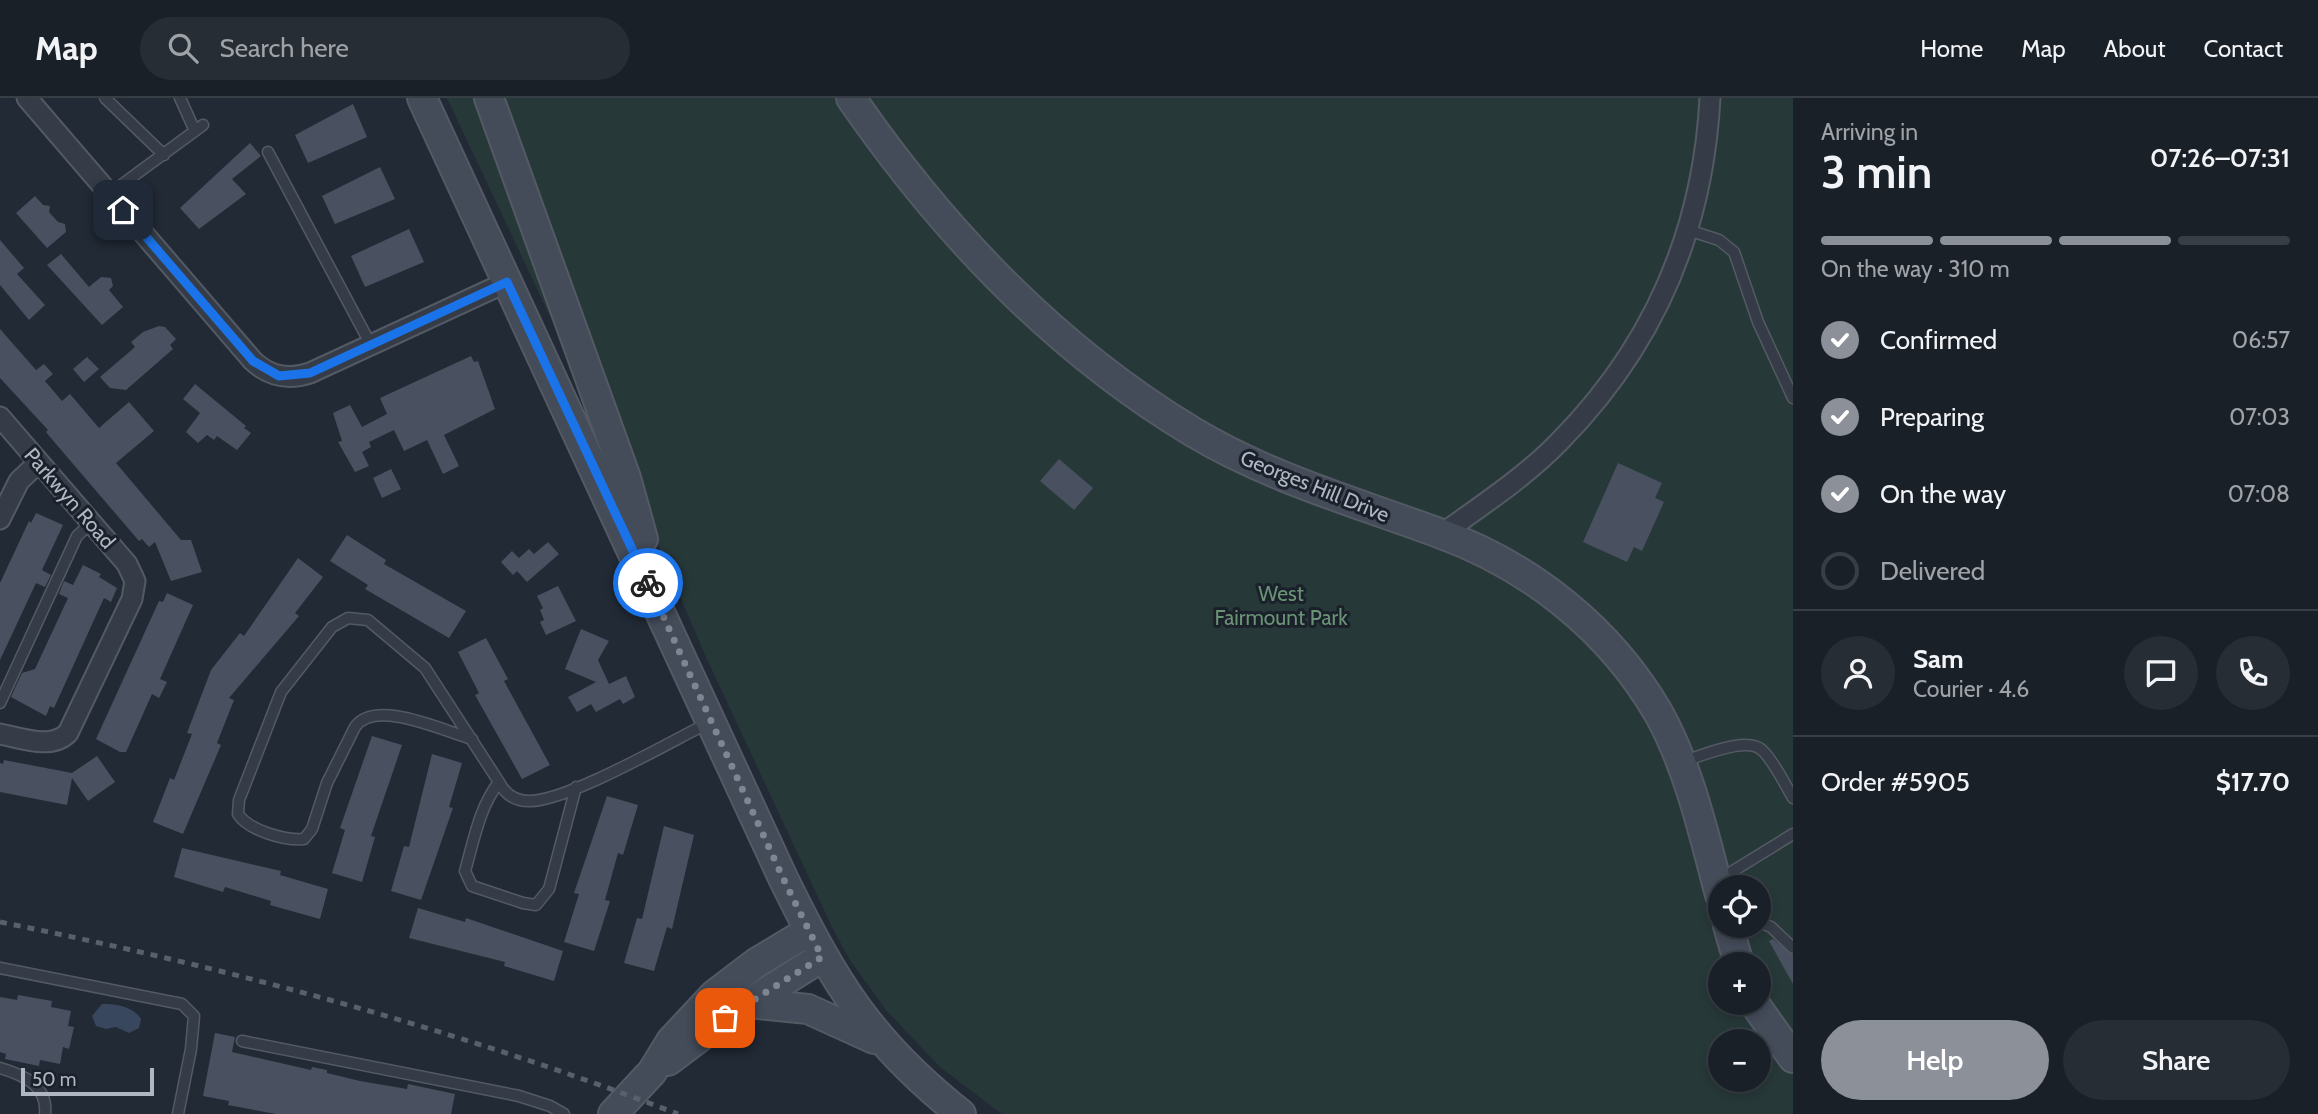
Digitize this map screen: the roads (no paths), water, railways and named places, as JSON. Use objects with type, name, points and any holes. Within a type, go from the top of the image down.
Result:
[{"type":"main road","points":[[422,98],[822,957],[854,1008],[883,1044],[961,1114]]},
{"type":"main road","points":[[489,98],[626,478],[669,630]]},
{"type":"main road","name":"Georges Hill Drive","points":[[851,98],[926,199],[987,265],[1060,334],[1124,386],[1194,433],[1273,473],[1442,534],[1523,574],[1578,614],[1610,647],[1659,715],[1680,762],[1714,875]]},
{"type":"main road","points":[[652,1072],[670,1041],[714,996],[756,963],[809,931]]},
{"type":"main road","points":[[613,1114],[652,1072],[748,1003],[822,957]]},
{"type":"main road","points":[[748,1003],[808,1010],[883,1044]]},
{"type":"main road","points":[[1763,1015],[1793,1058]]},
{"type":"street","points":[[27,98],[261,368],[279,376],[299,377],[507,282]]},
{"type":"street","points":[[1442,534],[1558,444],[1622,370],[1652,317],[1677,264],[1688,230],[1705,149],[1710,98]]},
{"type":"street","name":"Parkwyn Road","points":[[0,417],[127,564],[135,581],[132,599],[76,722],[60,740],[47,742],[0,734]]},
{"type":"street","points":[[0,519],[19,481],[38,463]]},
{"type":"lane","points":[[104,98],[164,155]]},
{"type":"lane","points":[[109,194],[132,174],[164,155],[199,128],[180,98]]},
{"type":"lane","points":[[268,152],[371,345]]},
{"type":"lane","points":[[1688,230],[1718,240],[1734,252],[1758,322],[1793,398]]},
{"type":"lane","points":[[0,703],[77,536],[91,523]]},
{"type":"lane","points":[[472,739],[394,715],[372,714],[359,720],[355,727],[327,783],[312,829],[304,839],[292,839],[250,826],[238,814],[239,800],[281,692],[340,621],[359,618],[369,620],[416,660],[433,678],[472,739],[499,782],[512,797],[530,802],[551,798],[576,788],[711,722]]},
{"type":"lane","points":[[1680,762],[1742,744],[1756,746],[1764,752],[1793,798]]},
{"type":"lane","points":[[499,782],[487,797],[480,817],[466,878],[478,889],[531,904],[542,900],[549,889],[576,788]]},
{"type":"lane","points":[[1736,875],[1793,834]]},
{"type":"lane","points":[[1771,927],[1793,947]]},
{"type":"lane","points":[[0,968],[182,1004],[194,1016],[191,1049],[178,1114]]},
{"type":"lane","points":[[242,1041],[519,1096],[550,1106],[564,1114]]},
{"type":"lane","points":[[0,1068],[38,1087],[45,1102],[44,1114]]},
{"type":"water","points":[[102,1004],[118,1005],[134,1011],[141,1019],[139,1028],[129,1033],[116,1027],[106,1029],[96,1026],[92,1016]]},
{"type":"railway","points":[[0,922],[173,960],[344,1004],[512,1055],[678,1114]]},
{"type":"park label","name":"West Fairmount Park","points":[[1281,605]]}]
